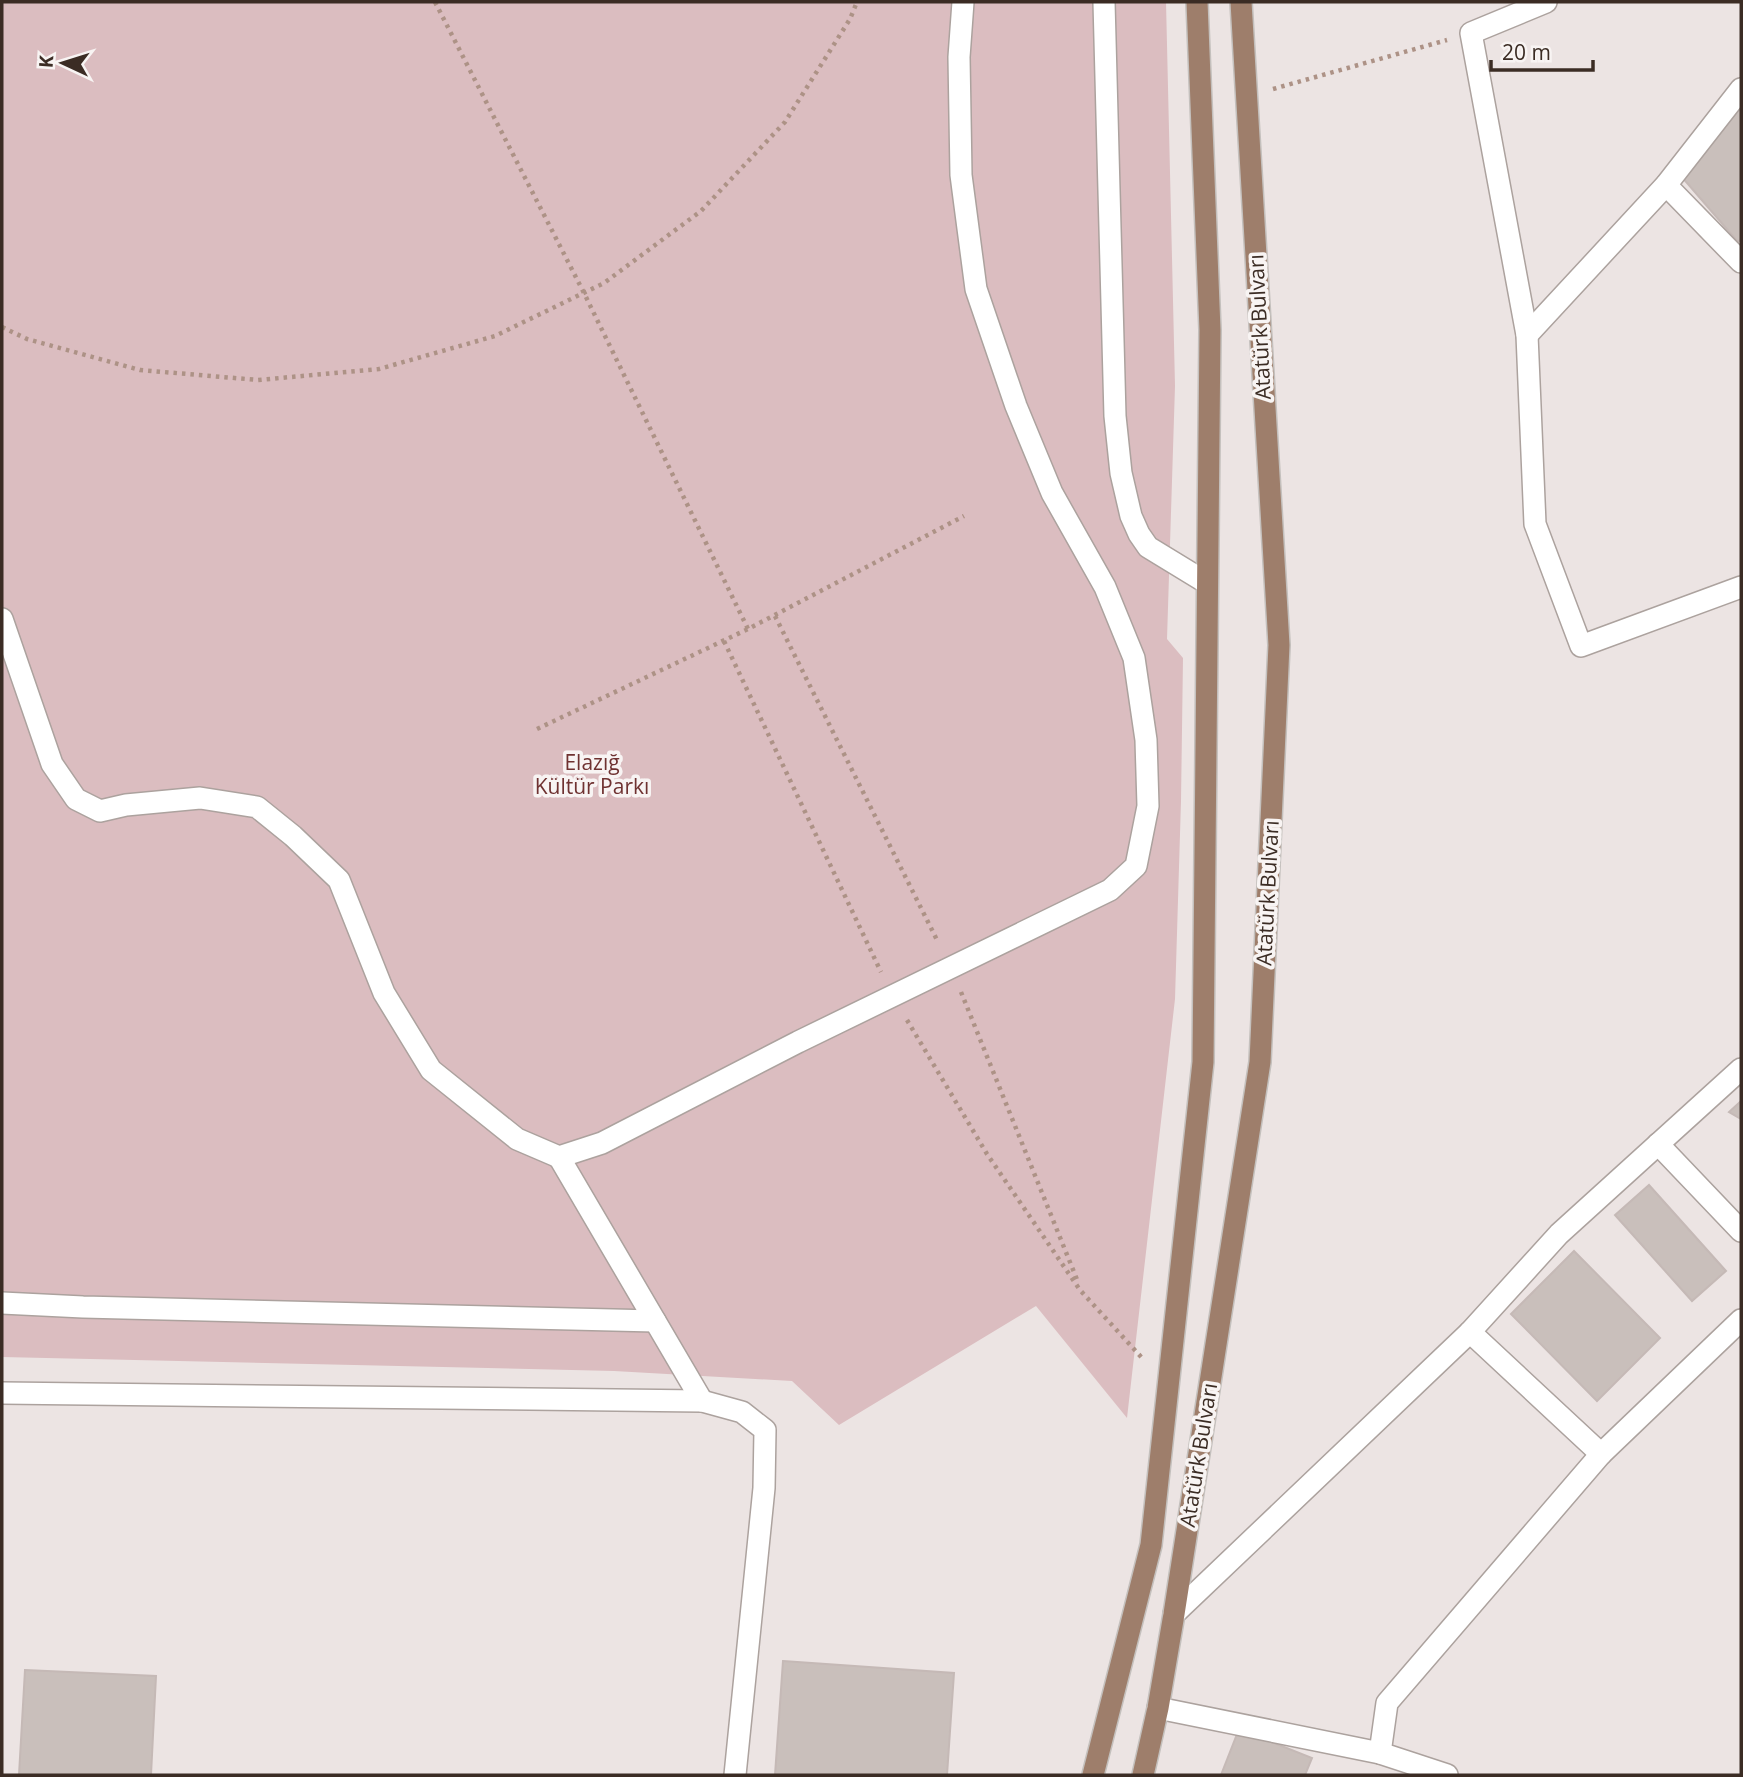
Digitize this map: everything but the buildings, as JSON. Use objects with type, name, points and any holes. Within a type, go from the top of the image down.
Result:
[{"type":"main road","name":"Atatürk Bulvarı","points":[[1093,1775],[1151,1545],[1203,1062],[1210,330],[1196,2]]},
{"type":"main road","name":"Atatürk Bulvarı","points":[[1143,1775],[1174,1614],[1260,1062],[1279,645],[1241,2]]},
{"type":"street","points":[[559,1157],[602,1143],[798,1042],[1110,890],[1136,866],[1148,806],[1146,740],[1134,658],[1105,587],[1052,494],[1016,406],[976,289],[961,175],[959,57],[963,2]]},
{"type":"street","points":[[1104,2],[1115,416],[1121,472],[1131,516],[1148,547],[1207,583]]},
{"type":"street","points":[[1546,2],[1471,33],[1527,335],[1535,524],[1581,646],[1741,587]]},
{"type":"street","points":[[1527,335],[1666,184],[1741,89]]},
{"type":"street","points":[[1666,184],[1741,262]]},
{"type":"street","points":[[2,619],[52,764],[76,799],[100,811],[126,805],[200,798],[257,807],[293,836],[339,880],[384,993],[430,1070],[517,1139],[559,1157],[702,1401]]},
{"type":"street","points":[[1174,1614],[1470,1332],[1559,1234],[1741,1069]]},
{"type":"street","points":[[1658,1144],[1741,1231]]},
{"type":"street","points":[[2,1303],[655,1321]]},
{"type":"street","points":[[1380,1753],[1387,1703],[1601,1454],[1741,1320]]},
{"type":"street","points":[[1470,1332],[1601,1454]]},
{"type":"street","points":[[2,1393],[702,1401],[742,1412],[765,1430],[764,1488],[735,1775]]},
{"type":"street","points":[[1157,1708],[1380,1753],[1447,1775]]},
{"type":"path","points":[[435,2],[584,293],[748,629]]},
{"type":"path","points":[[2,327],[27,339],[140,370],[258,380],[379,369],[495,336],[604,283],[701,211],[785,122],[850,19],[857,2]]},
{"type":"path","points":[[1246,97],[1471,33]]},
{"type":"path","points":[[537,729],[748,629],[964,516]]},
{"type":"path","points":[[1080,1290],[1168,1387]]},
{"type":"green space","name":"Elazığ Kültür Parkı","points":[[2,2],[1166,2],[1175,386],[1167,639],[1183,658],[1181,801],[1175,999],[1127,1418],[1036,1306],[839,1425],[792,1381],[614,1371],[2,1357]]}]
